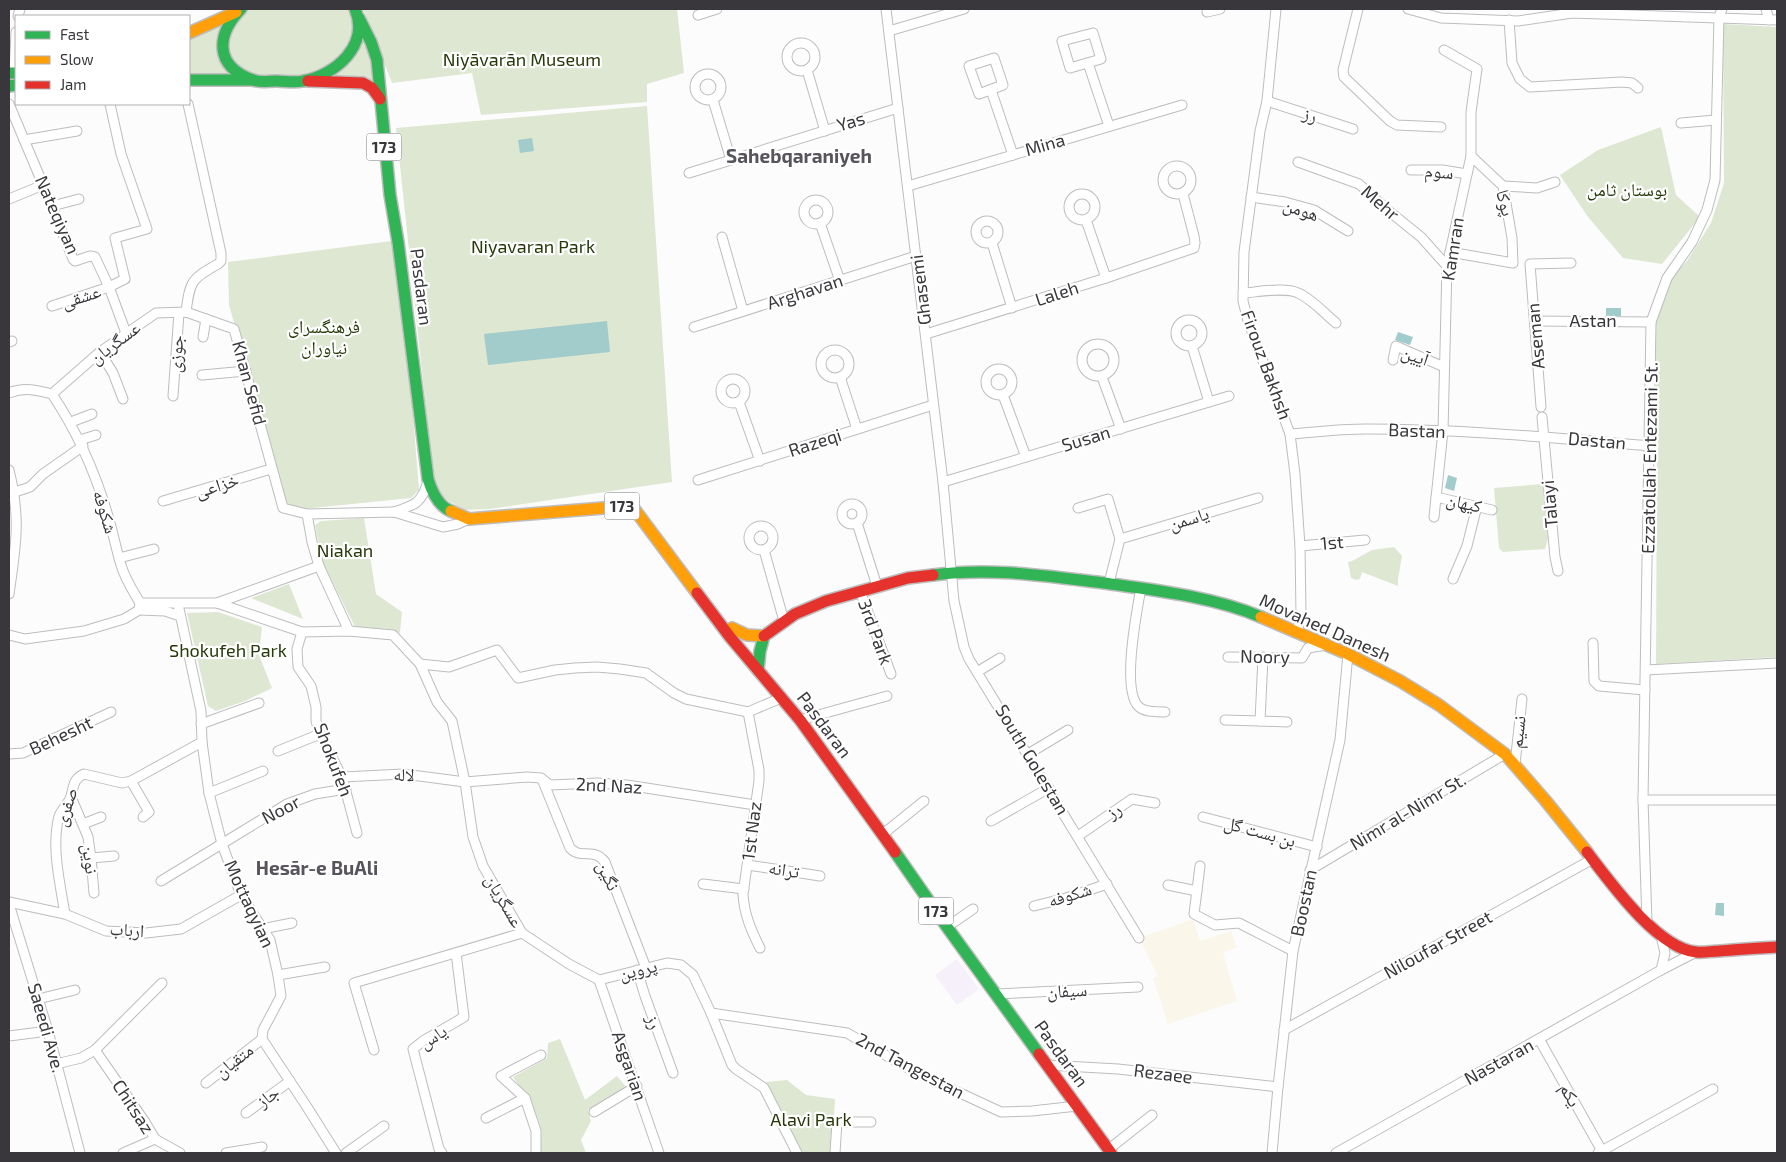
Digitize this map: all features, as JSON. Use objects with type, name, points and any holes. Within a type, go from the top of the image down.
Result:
[{"type":"main road","points":[[190,34],[240,9]]},
{"type":"main road","points":[[240,9],[225,27],[222,35],[222,50],[231,64],[255,80]]},
{"type":"main road","points":[[303,81],[332,69],[347,58],[356,43],[360,31],[357,14]]},
{"type":"main road","name":"Pasdaran","points":[[357,14],[371,42],[377,60],[390,195],[398,242],[428,479],[432,493],[445,509],[469,519],[628,506],[635,510],[730,638],[800,720],[883,834],[947,928],[1110,1151]]},
{"type":"main road","points":[[190,80],[363,83],[372,88],[380,99]]},
{"type":"main road","name":"Pasdaran","points":[[428,479],[437,494],[453,507],[464,511],[477,512],[566,504],[624,496],[633,498],[640,504],[732,628],[742,634],[754,637],[764,636]]},
{"type":"main road","name":"Movahed Danesh","points":[[764,636],[808,608],[860,590],[908,578],[952,572],[990,571],[1043,575],[1141,588],[1223,604],[1254,614],[1348,654],[1400,681],[1439,705],[1505,754],[1614,887],[1661,936],[1677,947],[1696,952],[1777,947]]},
{"type":"main road","points":[[758,670],[764,636]]},
{"type":"street","points":[[698,15],[716,9]]},
{"type":"street","name":"Ghasemi","points":[[886,9],[926,334],[952,572]]},
{"type":"street","points":[[889,31],[964,9]]},
{"type":"street","points":[[1207,12],[1220,9]]},
{"type":"street","name":"Firouz Bakhsh","points":[[1276,9],[1267,101],[1260,131],[1244,252],[1243,294],[1248,321],[1290,434],[1296,474],[1300,546],[1300,615],[1297,632]]},
{"type":"street","points":[[1358,9],[1343,70],[1344,77],[1397,125],[1441,127]]},
{"type":"street","points":[[1408,9],[1441,18],[1518,20],[1572,13],[1720,13],[1773,20]]},
{"type":"street","points":[[1766,9],[1773,20]]},
{"type":"street","name":"Ezzatollah Entezami St.","points":[[1648,923],[1643,800],[1651,322],[1666,278],[1692,242],[1706,210],[1715,180],[1720,13]]},
{"type":"street","points":[[1509,20],[1512,63],[1520,80],[1530,87],[1622,82],[1632,83],[1638,88]]},
{"type":"street","points":[[1092,33],[1101,60],[1088,63],[1070,68],[1062,41],[1092,33]]},
{"type":"street","points":[[13,73],[15,46]]},
{"type":"street","name":"Kamran","points":[[1434,517],[1443,431],[1447,266],[1471,156],[1471,112],[1477,69],[1444,50]]},
{"type":"street","points":[[994,58],[1004,85],[992,90],[979,94],[969,66],[994,58]]},
{"type":"street","points":[[1088,63],[1109,126]]},
{"type":"street","points":[[807,70],[825,131]]},
{"type":"street","points":[[992,90],[1014,154]]},
{"type":"street","points":[[713,100],[730,160]]},
{"type":"street","name":"رز","points":[[1267,101],[1352,129]]},
{"type":"street","name":"Nateqiyan","points":[[9,104],[73,259],[75,262],[90,256],[95,257],[126,333]]},
{"type":"street","points":[[109,288],[125,279],[115,238],[145,230],[147,227],[120,154],[110,105]]},
{"type":"street","points":[[183,313],[190,285],[194,280],[221,261],[188,105]]},
{"type":"street","name":"Mina","points":[[908,186],[1182,105]]},
{"type":"street","name":"Yas","points":[[689,173],[898,108]]},
{"type":"street","points":[[1682,123],[1716,120]]},
{"type":"street","points":[[9,130],[18,126]]},
{"type":"street","points":[[24,140],[77,131]]},
{"type":"street","name":"پوکا","points":[[1450,252],[1513,263],[1512,238],[1503,186],[1471,156]]},
{"type":"street","name":"Mehr","points":[[1298,162],[1359,184],[1421,237],[1447,266]]},
{"type":"street","name":"سوم","points":[[1411,170],[1442,170],[1467,174]]},
{"type":"street","points":[[1503,186],[1537,188],[1555,182]]},
{"type":"street","points":[[9,199],[43,185]]},
{"type":"street","name":"Laleh","points":[[926,334],[1106,278],[1194,248],[1195,243],[1182,194]]},
{"type":"street","name":"هومن","points":[[1251,197],[1285,202],[1314,210],[1348,231]]},
{"type":"street","points":[[52,206],[79,199]]},
{"type":"street","points":[[1086,220],[1106,278]]},
{"type":"street","points":[[820,224],[840,281]]},
{"type":"street","points":[[722,237],[743,312]]},
{"type":"street","points":[[992,243],[1012,308]]},
{"type":"street","name":"Arghavan","points":[[694,327],[916,256]]},
{"type":"street","name":"Aseman","points":[[1541,407],[1530,264],[1571,264]]},
{"type":"street","name":"عشقی","points":[[52,306],[109,288]]},
{"type":"street","points":[[1243,294],[1288,290],[1296,292],[1304,296],[1336,323]]},
{"type":"street","name":"عسگریان","points":[[52,394],[100,352],[156,313],[183,313]]},
{"type":"street","name":"Khan Sefid","points":[[183,313],[234,329],[283,508],[307,514]]},
{"type":"street","name":"جوزی","points":[[173,396],[183,313]]},
{"type":"street","points":[[203,337],[206,319]]},
{"type":"street","name":"Astan","points":[[1535,321],[1651,322]]},
{"type":"street","points":[[1192,346],[1209,402]]},
{"type":"street","name":"آیین","points":[[1393,360],[1396,346],[1444,367]]},
{"type":"street","points":[[100,352],[113,373],[123,399]]},
{"type":"street","points":[[202,375],[246,371]]},
{"type":"street","points":[[840,377],[857,429]]},
{"type":"street","points":[[1102,377],[1121,429]]},
{"type":"street","points":[[9,393],[17,390],[35,389],[52,394]]},
{"type":"street","name":"شکوفه","points":[[52,394],[82,443],[108,515],[119,558],[140,607]]},
{"type":"street","points":[[1003,395],[1026,457]]},
{"type":"street","name":"Susan","points":[[943,482],[1229,396]]},
{"type":"street","points":[[739,402],[760,460]]},
{"type":"street","name":"Razeqi","points":[[698,480],[933,405]]},
{"type":"street","points":[[70,422],[92,414]]},
{"type":"street","points":[[1542,417],[1544,437]]},
{"type":"street","name":"Bastan","points":[[1290,434],[1364,429],[1443,431],[1544,437]]},
{"type":"street","points":[[11,493],[30,487],[42,474],[82,443],[96,435]]},
{"type":"street","name":"Dastan","points":[[1544,437],[1650,446]]},
{"type":"street","name":"Talayi","points":[[1544,437],[1555,557],[1558,571]]},
{"type":"street","name":"خزاعی","points":[[162,501],[271,469]]},
{"type":"street","points":[[9,470],[11,493],[17,513],[17,539],[9,593]]},
{"type":"street","points":[[349,631],[319,566],[307,514],[394,512],[413,506],[421,499],[428,479]]},
{"type":"street","name":"کیهان","points":[[1436,497],[1492,510]]},
{"type":"street","name":"یاسمن","points":[[1120,539],[1258,498]]},
{"type":"street","points":[[1078,508],[1108,499],[1120,539],[1109,583]]},
{"type":"street","points":[[1453,579],[1467,546],[1477,506]]},
{"type":"street","points":[[394,512],[443,527],[458,524],[469,519]]},
{"type":"street","points":[[857,523],[877,586]]},
{"type":"street","name":"1st","points":[[1300,546],[1364,540]]},
{"type":"street","points":[[119,558],[154,549]]},
{"type":"street","points":[[764,550],[784,622]]},
{"type":"street","points":[[9,635],[25,638],[84,631],[124,618],[140,607],[217,603],[319,566]]},
{"type":"street","name":"South Golestan","points":[[952,572],[954,602],[964,647],[977,672],[1139,938]]},
{"type":"street","points":[[1141,588],[1130,659],[1133,693],[1139,707],[1147,711],[1165,712]]},
{"type":"street","name":"3rd Park","points":[[860,590],[891,674]]},
{"type":"street","points":[[217,603],[302,632]]},
{"type":"street","name":"Mottaqyian","points":[[178,604],[196,681],[201,711],[202,742],[209,793],[222,844],[241,894],[270,940],[278,975],[281,996],[263,1030],[262,1039]]},
{"type":"street","points":[[140,607],[165,611],[180,616]]},
{"type":"street","name":"عسگریان","points":[[302,632],[349,631],[393,634],[420,664],[437,702],[452,721],[465,782],[473,837],[483,866],[522,933],[569,964],[599,980]]},
{"type":"street","name":"Shokufeh","points":[[302,632],[297,649],[298,667],[311,686],[316,707],[316,721],[320,734],[342,777],[357,833]]},
{"type":"street","points":[[1593,643],[1594,681],[1598,686],[1646,690]]},
{"type":"street","name":"Noory","points":[[1228,657],[1302,658],[1308,648],[1326,645]]},
{"type":"street","points":[[420,664],[449,666],[497,650],[518,678],[562,669],[620,668],[646,673],[674,693],[686,699],[748,712],[781,698]]},
{"type":"street","name":"Boostan","points":[[1272,1153],[1293,951],[1340,740],[1348,654]]},
{"type":"street","points":[[1260,721],[1263,657]]},
{"type":"street","points":[[977,672],[1000,658]]},
{"type":"street","points":[[1646,670],[1777,663]]},
{"type":"street","points":[[800,720],[887,696]]},
{"type":"street","name":"نسیم","points":[[1515,764],[1522,699]]},
{"type":"street","points":[[201,724],[259,703]]},
{"type":"street","name":"Behesht","points":[[9,754],[23,754],[111,712]]},
{"type":"street","name":"1st Naz","points":[[748,712],[759,770],[744,889],[744,908],[751,930],[760,948]]},
{"type":"street","points":[[1225,720],[1287,722]]},
{"type":"street","points":[[1028,754],[1068,730]]},
{"type":"street","points":[[278,751],[320,734]]},
{"type":"street","points":[[143,816],[149,812],[131,781],[202,742]]},
{"type":"street","name":"Nimr al-Nimr St.","points":[[1310,870],[1505,754]]},
{"type":"street","points":[[209,793],[263,771]]},
{"type":"street","name":"صفری","points":[[65,914],[55,855],[60,815],[71,797],[75,780],[78,776],[84,774],[122,783],[131,781]]},
{"type":"street","name":"لاله","points":[[342,777],[404,774],[465,782]]},
{"type":"street","name":"2nd Naz","points":[[465,782],[527,777],[542,778],[550,784],[596,783],[627,785],[755,806]]},
{"type":"street","name":"نگین","points":[[542,778],[570,848],[573,852],[580,854],[595,854],[600,856],[605,862],[641,969]]},
{"type":"street","points":[[991,821],[1049,788]]},
{"type":"street","name":"Noor","points":[[222,844],[287,804],[315,794],[346,789]]},
{"type":"street","name":"نوین","points":[[71,797],[88,836],[92,858],[94,893]]},
{"type":"street","name":"رز","points":[[1078,836],[1132,799],[1154,802]]},
{"type":"street","points":[[1643,800],[1777,800]]},
{"type":"street","points":[[883,834],[924,801]]},
{"type":"street","points":[[83,824],[101,817]]},
{"type":"street","name":"بن بست گل","points":[[1203,817],[1317,847]]},
{"type":"street","points":[[161,881],[222,844]]},
{"type":"street","points":[[92,858],[114,856]]},
{"type":"street","name":"Niloufar Street","points":[[1284,1030],[1591,860]]},
{"type":"street","name":"ترانه","points":[[748,865],[820,876]]},
{"type":"street","points":[[1200,866],[1194,914],[1215,925],[1238,924],[1293,951]]},
{"type":"street","points":[[703,884],[744,889]]},
{"type":"street","name":"شکوفه","points":[[1034,906],[1066,898],[1106,884]]},
{"type":"street","points":[[1168,885],[1197,891]]},
{"type":"street","name":"ارباب","points":[[9,903],[65,914],[106,931],[146,933],[181,928],[241,894]]},
{"type":"street","name":"Saeedi Ave.","points":[[9,903],[48,1031],[80,1153]]},
{"type":"street","points":[[947,928],[972,909]]},
{"type":"street","points":[[262,928],[292,923]]},
{"type":"street","points":[[374,1050],[354,982],[522,933]]},
{"type":"street","points":[[1661,936],[1664,953],[1661,970]]},
{"type":"street","name":"Nastaran","points":[[1336,1153],[1696,952]]},
{"type":"street","name":"یاس","points":[[442,1153],[413,1050],[423,1041],[464,1017],[456,953]]},
{"type":"street","name":"پروین","points":[[599,980],[666,963],[681,965],[692,975],[711,1013],[732,1065],[764,1088],[797,1153]]},
{"type":"street","points":[[278,975],[325,967]]},
{"type":"street","name":"رز","points":[[641,969],[645,996],[673,1073]]},
{"type":"street","name":"Asgarian","points":[[599,980],[659,1153]]},
{"type":"street","points":[[56,1064],[81,1058],[95,1050],[162,983]]},
{"type":"street","name":"سیفان","points":[[996,994],[1138,987]]},
{"type":"street","points":[[38,999],[74,990]]},
{"type":"street","name":"2nd Tangestan","points":[[711,1013],[847,1033],[915,1072],[1001,1112],[1077,1106]]},
{"type":"street","points":[[9,1036],[48,1031]]},
{"type":"street","points":[[262,1039],[336,1153]]},
{"type":"street","name":"متقیان","points":[[206,1083],[262,1039]]},
{"type":"street","name":"یکم","points":[[1539,1039],[1600,1152]]},
{"type":"street","name":"Chitsaz","points":[[95,1050],[146,1122],[155,1140],[180,1153]]},
{"type":"street","points":[[536,1153],[536,1132],[525,1098],[501,1076],[542,1055]]},
{"type":"street","name":"Rezaee","points":[[1047,1065],[1118,1069],[1278,1087]]},
{"type":"street","name":"جاز","points":[[246,1113],[290,1081]]},
{"type":"street","points":[[594,1112],[637,1086]]},
{"type":"street","points":[[1600,1152],[1713,1089]]},
{"type":"street","points":[[486,1118],[525,1098]]},
{"type":"street","points":[[1110,1151],[1152,1115]]},
{"type":"street","points":[[835,1153],[838,1122],[871,1122]]},
{"type":"street","points":[[346,1153],[384,1126]]},
{"type":"street","points":[[123,1153],[155,1140]]},
{"type":"street","points":[[226,1153],[262,1147]]},
{"type":"shaded area","points":[[1193,919],[1200,941],[1231,931],[1237,948],[1223,952],[1237,1001],[1168,1024],[1153,978],[1158,976],[1139,938]]},
{"type":"shaded area","points":[[957,959],[979,989],[957,1005],[935,975]]},
{"type":"green space","points":[[249,9],[349,9],[353,15],[353,41],[333,64],[301,76],[255,75],[237,64],[226,47],[233,25]]},
{"type":"green space","name":"Niyāvarān Museum","points":[[363,9],[677,9],[684,73],[647,84],[647,102],[481,115],[472,73],[392,83]]},
{"type":"green space","points":[[224,21],[219,33],[243,76],[190,75],[190,38]]},
{"type":"green space","points":[[1723,24],[1777,27],[1777,657],[1656,664],[1657,448],[1655,322],[1667,282],[1687,261],[1711,223],[1724,183]]},
{"type":"green space","points":[[364,38],[381,94],[319,78]]},
{"type":"green space","name":"Niyavaran Park","points":[[647,106],[672,482],[490,509],[464,510],[442,497],[433,475],[396,128]]},
{"type":"green space","name":"بوستان ثامن","points":[[1661,127],[1676,195],[1700,217],[1662,264],[1623,258],[1588,217],[1560,175],[1598,150]]},
{"type":"green space","name":"فرهنگسرای نیاوران","points":[[399,240],[419,490],[411,498],[303,509],[285,503],[229,305],[228,262]]},
{"type":"green space","points":[[1543,484],[1548,538],[1545,549],[1503,552],[1499,548],[1494,488]]},
{"type":"green space","name":"Niakan","points":[[364,518],[376,594],[402,612],[400,633],[389,629],[355,627],[322,561],[315,525],[321,521]]},
{"type":"green space","points":[[1394,547],[1402,556],[1398,586],[1362,572],[1360,579],[1351,578],[1348,562],[1372,550]]},
{"type":"green space","points":[[289,584],[303,619],[251,598]]},
{"type":"green space","name":"Shokufeh Park","points":[[218,612],[262,627],[259,655],[272,688],[245,701],[216,711],[208,706],[187,613]]},
{"type":"green space","points":[[560,1039],[585,1100],[617,1076],[627,1088],[588,1110],[591,1121],[581,1140],[586,1153],[541,1153],[539,1121],[530,1102],[513,1077],[547,1058],[548,1043]]},
{"type":"green space","name":"Alavi Park","points":[[787,1080],[806,1095],[835,1099],[832,1153],[801,1153],[766,1082]]},
{"type":"water","points":[[532,138],[534,151],[520,153],[518,140]]},
{"type":"water","points":[[1606,308],[1621,308],[1621,316],[1606,316]]},
{"type":"water","points":[[607,321],[610,352],[488,365],[484,334]]},
{"type":"water","points":[[1398,332],[1413,337],[1410,345],[1395,340]]},
{"type":"water","points":[[1448,475],[1457,478],[1454,491],[1445,488]]},
{"type":"water","points":[[1716,903],[1724,903],[1724,916],[1715,915]]},
{"type":"traffic: fast","points":[[241,9],[227,29],[223,49],[225,58],[231,67],[240,74],[262,82],[303,81],[315,78],[338,65],[354,46],[358,35],[355,9]]},
{"type":"traffic: fast","points":[[359,18],[371,42],[377,60],[390,195],[398,242],[428,479],[439,502],[451,511]]},
{"type":"traffic: fast","points":[[9,73],[15,73]]},
{"type":"traffic: fast","points":[[190,80],[253,80]]},
{"type":"traffic: fast","points":[[9,86],[15,85]]},
{"type":"traffic: fast","points":[[933,575],[997,572],[1104,583],[1204,599],[1261,617]]},
{"type":"traffic: fast","points":[[758,670],[764,636]]},
{"type":"traffic: fast","points":[[895,852],[1039,1054]]},
{"type":"traffic: slow","points":[[190,33],[236,12]]},
{"type":"traffic: slow","points":[[451,511],[469,519],[628,506],[635,510],[697,593]]},
{"type":"traffic: slow","points":[[1261,617],[1348,654],[1400,681],[1439,705],[1505,754],[1587,852]]},
{"type":"traffic: slow","points":[[732,628],[747,635],[764,636]]},
{"type":"traffic: jam","points":[[308,81],[363,83],[372,88],[380,99]]},
{"type":"traffic: jam","points":[[764,636],[795,614],[826,601],[908,578],[933,575]]},
{"type":"traffic: jam","points":[[697,593],[730,637],[800,720],[895,852]]},
{"type":"traffic: jam","points":[[1587,852],[1635,912],[1650,927],[1681,948],[1702,952],[1777,947]]},
{"type":"traffic: jam","points":[[1039,1054],[1111,1153]]},
{"type":"district","name":"Sahebqaraniyeh","points":[[799,156]]},
{"type":"district","name":"Hesār-e BuAli","points":[[317,868]]}]
